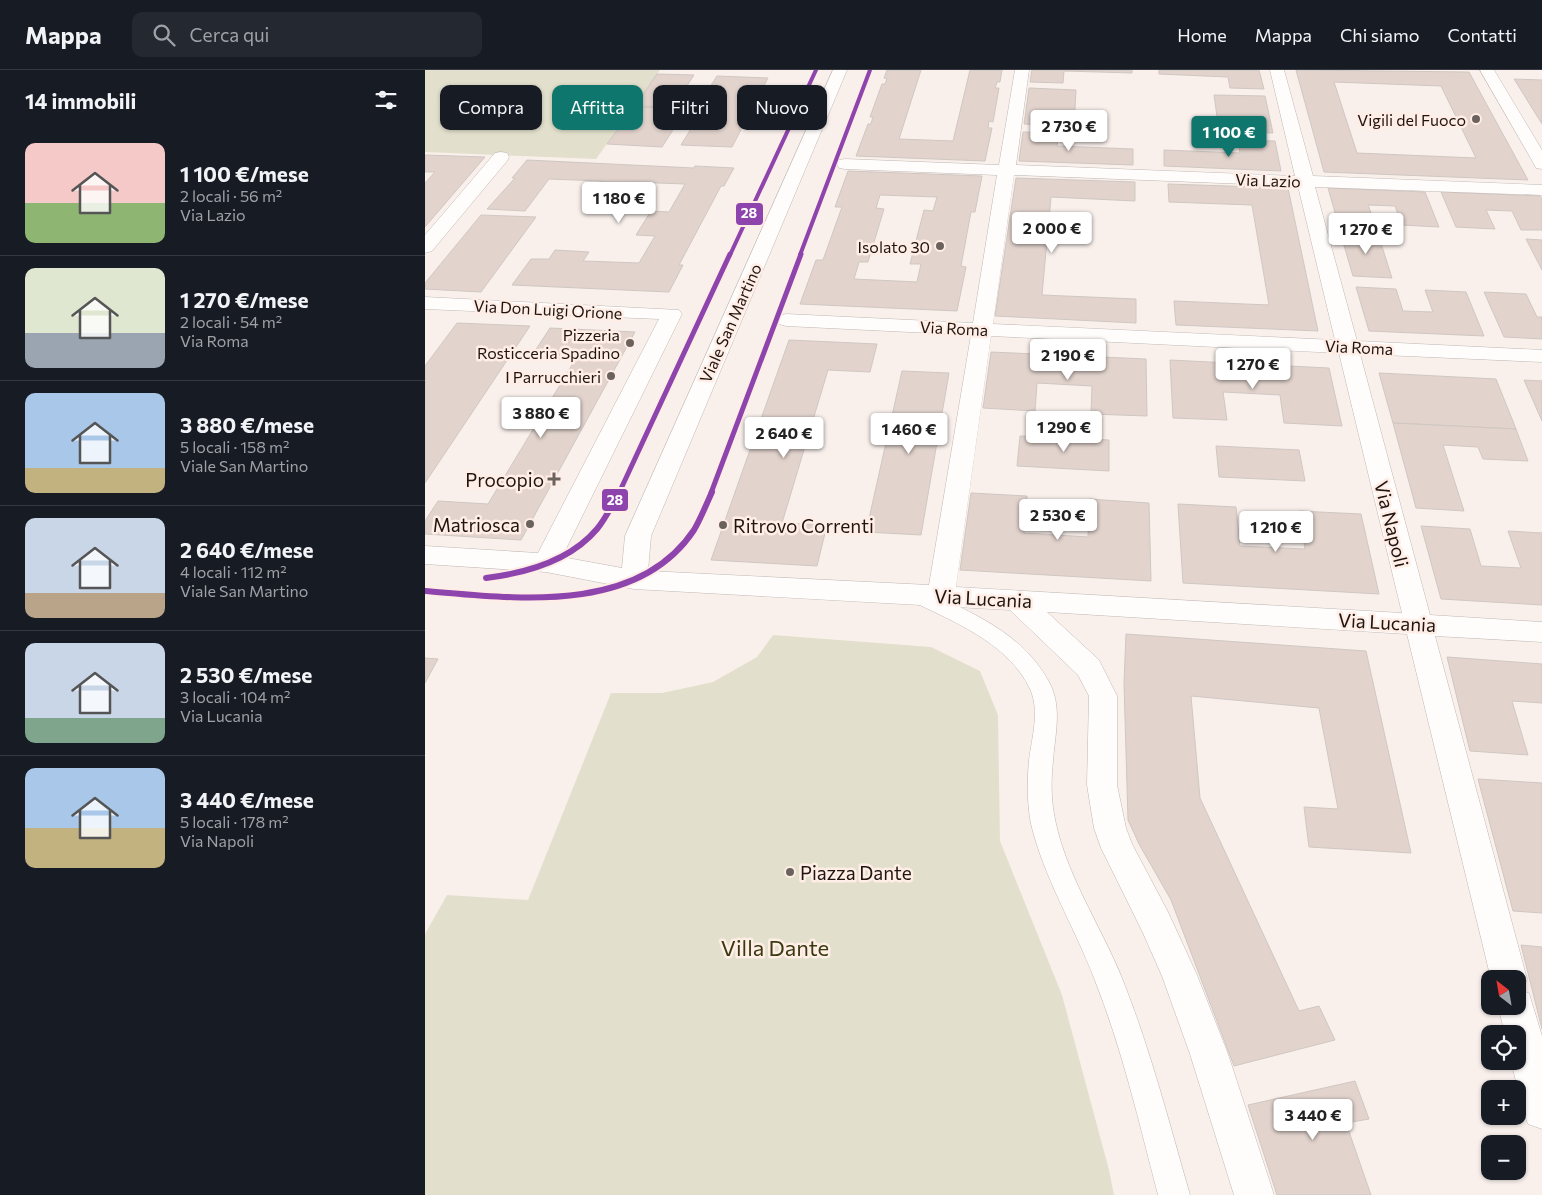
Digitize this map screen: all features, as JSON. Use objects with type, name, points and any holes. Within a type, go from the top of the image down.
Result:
[{"type":"street","name":"Viale San Martino","points":[[634,580],[637,536],[840,70]]},
{"type":"street","points":[[941,596],[1022,70]]},
{"type":"street","name":"Via Napoli","points":[[1277,70],[1507,970]]},
{"type":"street","points":[[1487,70],[1542,164]]},
{"type":"street","points":[[425,247],[501,157]]},
{"type":"street","name":"Via Lazio","points":[[845,164],[1542,190]]},
{"type":"street","name":"Via Don Luigi Orione","points":[[425,303],[671,314],[546,563]]},
{"type":"street","name":"Via Roma","points":[[786,320],[1542,356]]},
{"type":"street","name":"Via Lucania","points":[[425,555],[546,563],[634,580],[914,594],[1542,632]]},
{"type":"street","points":[[1017,600],[1089,668],[1103,696],[1102,785],[1110,828],[1117,848],[1156,922],[1179,975],[1209,1054],[1254,1195]]},
{"type":"street","points":[[1517,1015],[1542,1110]]},
{"type":"lane","points":[[914,594],[976,625],[1001,642],[1022,660],[1040,686],[1047,710],[1040,761],[1041,802],[1045,830],[1055,862],[1109,979],[1131,1044],[1174,1195]]},
{"type":"green space","points":[[425,70],[660,70],[643,94],[643,85],[552,85],[552,130],[617,130],[596,159],[425,152]]},
{"type":"green space","name":"Villa Dante","points":[[773,635],[931,647],[980,671],[998,715],[1000,841],[1062,995],[1114,1195],[425,1195],[425,934],[447,895],[528,900],[611,693],[662,693],[713,682],[757,657]]},
{"type":"building","points":[[887,70],[921,70],[899,139],[953,141],[970,70],[1002,70],[1000,82],[997,82],[995,88],[999,88],[993,122],[989,121],[988,128],[992,128],[985,161],[856,156],[868,124],[871,124],[873,117],[870,117],[882,84],[885,84],[887,79],[884,78]]},
{"type":"building","points":[[1032,70],[1132,70],[1132,73],[1064,71],[1063,83],[1030,82]]},
{"type":"building","points":[[1159,70],[1259,70],[1264,89],[1230,88],[1228,77],[1159,74]]},
{"type":"building","name":"Vigili del Fuoco","points":[[1296,70],[1469,72],[1528,180],[1324,172]],"holes":[[[1334,82],[1441,86],[1476,158],[1357,153]]]},
{"type":"building","points":[[657,74],[694,75],[687,85],[653,85],[653,106],[643,106],[643,94]]},
{"type":"building","points":[[717,76],[768,78],[764,85],[737,85],[737,130],[741,130],[732,147],[681,145],[690,130],[727,130],[727,85],[711,85]]},
{"type":"building","points":[[1514,79],[1542,80],[1542,124]]},
{"type":"building","points":[[1029,88],[1076,90],[1074,126],[1024,124]]},
{"type":"building","points":[[1214,95],[1265,96],[1273,133],[1219,131]]},
{"type":"building","points":[[643,107],[653,107],[653,130],[673,130],[662,147],[607,144],[617,130],[643,130]]},
{"type":"building","points":[[1023,132],[1059,133],[1057,146],[1133,149],[1133,165],[1019,161]]},
{"type":"building","points":[[1238,140],[1275,141],[1281,171],[1164,166],[1164,150],[1240,153]]},
{"type":"building","points":[[425,155],[485,157],[425,227],[425,183],[435,172],[425,172]]},
{"type":"building","points":[[527,160],[694,168],[695,166],[734,168],[724,186],[721,186],[679,265],[683,265],[669,292],[512,285],[531,259],[549,259],[555,250],[589,252],[583,261],[639,263],[655,236],[636,235],[651,211],[669,212],[685,184],[631,182],[626,191],[596,189],[602,181],[549,179],[525,211],[487,209],[515,178],[512,178]]},
{"type":"building","name":"Isolato 30","points":[[848,171],[982,176],[975,212],[971,212],[961,266],[966,267],[957,311],[800,304],[816,260],[823,260],[842,207],[835,207]],"holes":[[[880,195],[937,197],[933,211],[924,210],[910,264],[921,264],[917,282],[854,279],[859,262],[868,262],[884,209],[876,208]]]},
{"type":"building","points":[[1016,178],[1135,182],[1135,201],[1051,197],[1042,295],[1136,299],[1136,323],[995,316]]},
{"type":"building","points":[[1168,184],[1288,188],[1318,331],[1176,325],[1174,301],[1269,305],[1252,205],[1169,202]]},
{"type":"building","points":[[1328,188],[1425,192],[1439,227],[1402,225],[1395,206],[1368,205],[1375,224],[1338,223]]},
{"type":"building","points":[[1441,192],[1540,196],[1542,199],[1542,230],[1521,230],[1512,211],[1486,210],[1495,229],[1456,227]]},
{"type":"building","points":[[481,215],[536,217],[481,292],[425,289],[425,283]]},
{"type":"building","points":[[1340,232],[1378,234],[1392,278],[1353,276]]},
{"type":"building","points":[[1526,239],[1542,240],[1542,270]]},
{"type":"building","points":[[1356,287],[1396,289],[1403,311],[1433,312],[1425,290],[1466,292],[1484,336],[1369,331]]},
{"type":"building","points":[[1484,292],[1526,294],[1537,317],[1542,317],[1542,339],[1504,337]]},
{"type":"building","points":[[457,323],[530,326],[425,483],[425,366]]},
{"type":"building","points":[[550,328],[635,332],[521,540],[425,534],[425,521],[438,501],[488,504],[575,360],[531,357]]},
{"type":"building","points":[[789,340],[877,344],[870,372],[828,370],[782,523],[827,525],[817,566],[711,560]]},
{"type":"building","points":[[991,352],[1146,359],[1147,416],[1091,414],[1092,386],[1037,383],[1035,411],[983,408]]},
{"type":"building","points":[[1170,360],[1329,368],[1342,426],[1284,423],[1280,395],[1223,392],[1227,420],[1173,418]]},
{"type":"building","points":[[902,371],[949,373],[921,535],[866,532]]},
{"type":"building","points":[[1379,373],[1496,379],[1516,429],[1393,423]]},
{"type":"building","points":[[1524,380],[1542,381],[1542,421]]},
{"type":"building","points":[[1393,423],[1516,429],[1528,461],[1483,459],[1478,447],[1443,445],[1464,511],[1416,508]]},
{"type":"building","points":[[1020,436],[1109,440],[1109,471],[1017,466]]},
{"type":"building","points":[[1216,446],[1299,450],[1305,481],[1219,477]]},
{"type":"building","points":[[971,493],[1027,496],[1024,533],[1088,537],[1089,499],[1149,503],[1151,581],[960,570]]},
{"type":"building","points":[[1178,504],[1236,507],[1240,546],[1305,549],[1299,511],[1361,514],[1379,594],[1183,583]]},
{"type":"building","points":[[1421,526],[1470,529],[1481,566],[1521,568],[1508,531],[1542,533],[1542,605],[1441,599]]},
{"type":"building","points":[[1126,634],[1366,651],[1411,853],[1309,847],[1304,807],[1338,809],[1319,708],[1191,696],[1200,798],[1299,1011],[1319,1006],[1335,1040],[1234,1066],[1171,900],[1139,844],[1128,820],[1124,684]]},
{"type":"building","points":[[1447,657],[1542,664],[1542,703],[1512,701],[1528,755],[1470,751]]},
{"type":"building","points":[[425,658],[438,659],[425,683]]},
{"type":"building","points":[[1478,779],[1542,783],[1542,913],[1513,911]]},
{"type":"building","points":[[1521,945],[1542,947],[1542,1029]]},
{"type":"building","points":[[1355,1081],[1369,1119],[1346,1123],[1371,1195],[1277,1195],[1248,1105]]},
{"type":"transit line","name":"28","points":[[486,578],[531,569],[560,558],[585,541],[604,520],[622,487],[816,70]]},
{"type":"transit line","name":"28","points":[[425,591],[531,598],[568,596],[603,590],[636,579],[665,561],[690,535],[700,519],[712,491],[870,70]]},
{"type":"place","name":"Vigili del Fuoco","points":[[1476,119]]},
{"type":"place","name":"Isolato 30","points":[[940,246]]},
{"type":"place","name":"Pizzeria Rosticceria Spadino","points":[[630,343]]},
{"type":"place","name":"I Parrucchieri","points":[[611,376]]},
{"type":"place","name":"Procopio","points":[[554,479]]},
{"type":"place","name":"Matriosca","points":[[530,524]]},
{"type":"place","name":"Ritrovo Correnti","points":[[723,525]]},
{"type":"place","name":"Piazza Dante","points":[[790,872]]}]
